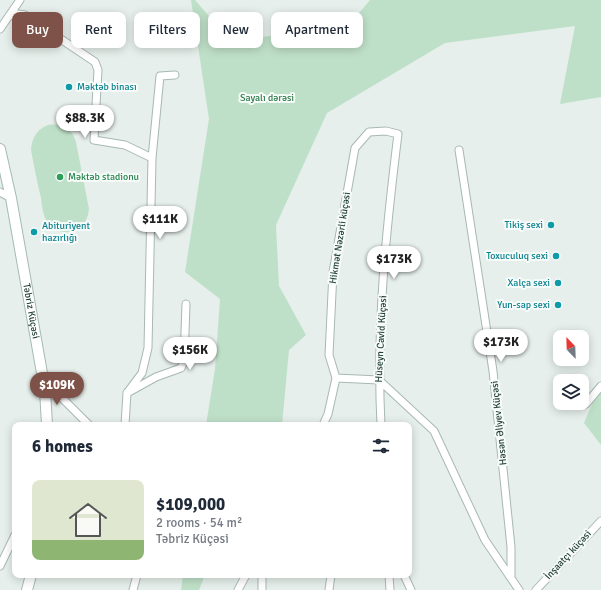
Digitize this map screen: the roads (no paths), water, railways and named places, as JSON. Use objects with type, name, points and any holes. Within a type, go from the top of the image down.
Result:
[{"type":"street","points":[[0,29],[20,0]]},
{"type":"street","points":[[9,16],[18,14],[26,15],[95,62],[98,70],[94,140],[125,145],[152,158]]},
{"type":"street","points":[[124,422],[127,393],[142,373],[148,348],[152,158],[160,76],[175,74]]},
{"type":"street","name":"Hikmət Nəzərli küçəsi","points":[[324,422],[328,414],[336,378],[329,355],[333,272],[356,148],[369,132],[386,131],[398,134]]},
{"type":"street","name":"Hüseyn Cavid Küçəsi","points":[[381,422],[379,380],[387,224],[398,134]]},
{"type":"street","points":[[0,149],[11,198]]},
{"type":"street","name":"Həsən Əliyev Küçəsi","points":[[459,150],[493,371],[511,547],[512,578]]},
{"type":"street","points":[[0,192],[11,198]]},
{"type":"street","name":"Təbriz Küçəsi","points":[[11,198],[45,390],[47,422]]},
{"type":"street","points":[[127,393],[156,377],[181,368],[184,361],[186,304]]},
{"type":"street","points":[[336,378],[379,380]]},
{"type":"street","name":"Həsən Əliyev Küçəsi","points":[[379,380],[434,431],[485,540],[519,590]]},
{"type":"street","points":[[589,400],[601,386]]},
{"type":"street","points":[[45,390],[60,396],[86,422]]},
{"type":"street","name":"İnşaatçı küçəsi","points":[[536,590],[601,521]]},
{"type":"street","points":[[0,566],[12,541]]},
{"type":"street","points":[[27,590],[30,578]]},
{"type":"street","points":[[133,590],[136,578]]},
{"type":"street","points":[[238,590],[244,578]]},
{"type":"street","points":[[262,578],[262,590]]},
{"type":"street","points":[[329,590],[331,578]]},
{"type":"street","points":[[389,578],[390,590]]},
{"type":"street","points":[[405,578],[411,590]]},
{"type":"place","name":"Məktəb binası","points":[[69,87]]},
{"type":"place","name":"Məktəb stadionu","points":[[60,177]]},
{"type":"place","name":"Tikiş sexi","points":[[551,225]]},
{"type":"place","name":"Abituriyent hazırlığı","points":[[34,232]]},
{"type":"place","name":"Toxuculuq sexi","points":[[556,256]]},
{"type":"place","name":"Xalça sexi","points":[[558,283]]},
{"type":"place","name":"Yun-sap sexi","points":[[558,305]]},
{"type":"park label","name":"Sayalı dərəsi","points":[[267,98]]}]
